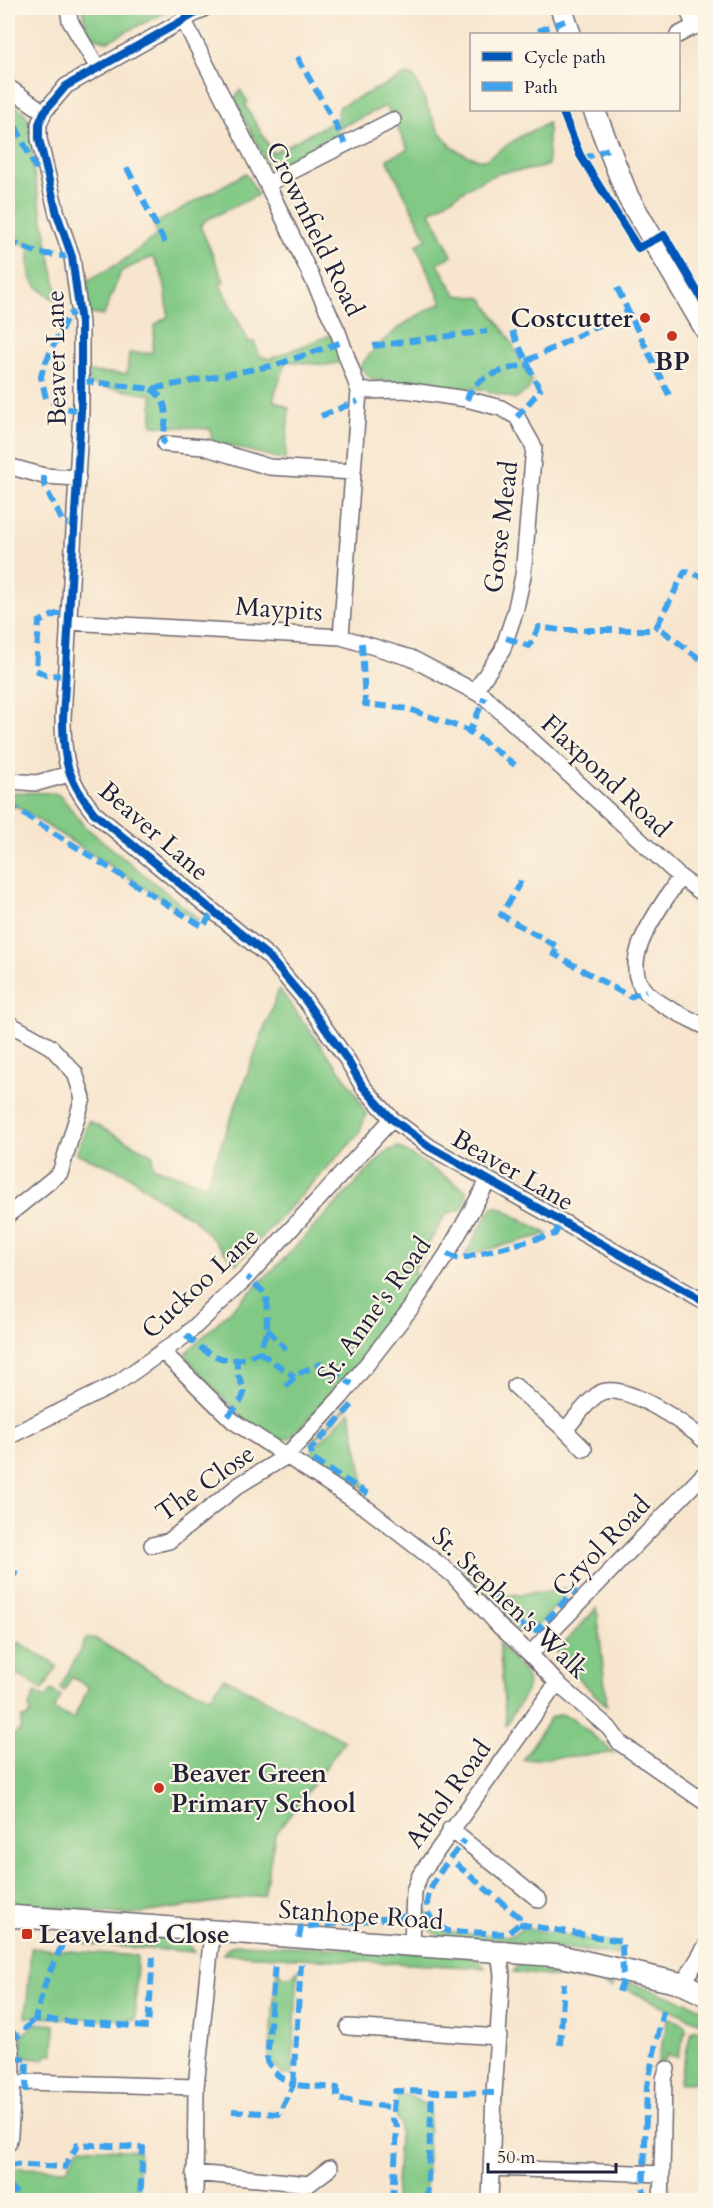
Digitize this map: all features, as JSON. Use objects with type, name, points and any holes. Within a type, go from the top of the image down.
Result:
[{"type":"street","points":[[68,8],[70,21],[98,68]]},
{"type":"street","points":[[8,87],[44,112],[66,86],[205,8]]},
{"type":"street","points":[[561,8],[570,33]]},
{"type":"street","points":[[680,34],[700,23],[687,8]]},
{"type":"street","name":"Crownfield Road","points":[[183,19],[267,184],[338,332],[359,391],[341,637]]},
{"type":"street","points":[[594,111],[628,197],[705,330]]},
{"type":"street","name":"Beaver Lane","points":[[44,112],[39,124],[39,139],[57,214],[72,257],[79,297],[82,381],[63,745],[69,774],[76,790],[93,813],[268,956],[305,1000],[348,1060],[363,1087],[392,1119],[429,1147],[705,1303]]},
{"type":"street","points":[[267,184],[393,120]]},
{"type":"street","name":"Gorse Mead","points":[[359,391],[405,390],[466,399],[501,408],[517,417],[534,447],[523,576],[515,612],[502,651],[475,691]]},
{"type":"street","points":[[165,444],[204,447],[269,467],[353,472]]},
{"type":"street","points":[[8,466],[44,476],[78,478]]},
{"type":"street","name":"Maypits","points":[[68,622],[341,637],[411,658],[475,691]]},
{"type":"street","name":"Flaxpond Road","points":[[475,691],[486,697],[680,877],[705,897]]},
{"type":"street","points":[[8,781],[37,783],[69,774]]},
{"type":"street","points":[[680,877],[639,945],[635,957],[637,974],[646,991],[705,1027]]},
{"type":"street","points":[[8,1023],[51,1047],[75,1073],[83,1098],[60,1173],[8,1215]]},
{"type":"street","name":"Cuckoo Lane","points":[[8,1437],[116,1384],[164,1353],[247,1277],[392,1119]]},
{"type":"street","name":"St. Anne's Road","points":[[285,1457],[341,1397],[411,1308],[447,1254],[488,1181]]},
{"type":"street","name":"St. Stephen's Walk","points":[[164,1353],[233,1421],[369,1510],[453,1575],[499,1626],[557,1683],[609,1728],[620,1743],[705,1803]]},
{"type":"street","points":[[515,1386],[584,1449]]},
{"type":"street","points":[[565,1430],[600,1393],[611,1392],[643,1400],[688,1426],[705,1442]]},
{"type":"street","name":"The Close","points":[[152,1545],[169,1541],[240,1485],[285,1457]]},
{"type":"street","name":"Cryol Road","points":[[530,1654],[705,1472]]},
{"type":"street","name":"Athol Road","points":[[412,1945],[414,1891],[428,1860],[557,1683]]},
{"type":"street","points":[[450,1829],[539,1900]]},
{"type":"street","name":"Stanhope Road","points":[[8,1916],[212,1933],[560,1956],[683,1984],[705,1995]]},
{"type":"street","points":[[195,2200],[196,2087],[212,1933]]},
{"type":"street","points":[[683,1984],[705,1947]]},
{"type":"street","points":[[490,2200],[494,2093],[500,2037],[502,1974],[499,1952]]},
{"type":"street","points":[[348,2027],[500,2037]]},
{"type":"street","points":[[8,2036],[12,2045],[13,2058],[8,2144]]},
{"type":"street","points":[[661,2200],[664,2079],[667,2070]]},
{"type":"street","points":[[26,2082],[196,2087]]},
{"type":"street","points":[[194,2173],[309,2184],[330,2168]]},
{"type":"street","points":[[491,2168],[662,2174]]},
{"type":"green space","points":[[83,8],[174,8],[108,41],[91,34]]},
{"type":"green space","points":[[406,75],[413,76],[438,129],[446,140],[468,156],[485,160],[521,136],[548,123],[548,165],[492,176],[430,212],[452,256],[437,263],[456,295],[482,298],[507,335],[532,381],[528,390],[515,399],[481,389],[373,380],[360,367],[376,347],[396,330],[442,303],[416,245],[427,239],[387,159],[408,149],[386,106],[336,129],[340,140],[287,167],[268,164],[234,100],[240,90],[248,102],[245,105],[273,153],[336,120],[340,106]]},
{"type":"green space","points":[[8,99],[24,112],[31,124],[33,169],[59,302],[32,281],[29,267],[30,247],[8,237]]},
{"type":"green space","points":[[246,173],[258,195],[206,220],[200,226],[224,281],[220,285],[249,342],[254,342],[260,356],[270,359],[333,334],[344,362],[326,365],[286,361],[273,400],[289,408],[285,460],[212,441],[210,429],[152,425],[152,395],[88,384],[87,372],[127,374],[129,353],[152,353],[155,325],[168,316],[163,277],[152,257],[121,271],[104,315],[89,314],[87,281],[120,263],[157,235],[154,224]]},
{"type":"green space","points":[[8,792],[54,793],[61,796],[84,826],[199,919],[197,921],[8,801]]},
{"type":"green space","points":[[279,989],[354,1090],[366,1114],[359,1134],[236,1264],[193,1218],[167,1204],[125,1173],[76,1153],[89,1121],[153,1155],[153,1167],[206,1185]]},
{"type":"green space","points":[[398,1147],[466,1190],[467,1198],[462,1209],[446,1214],[414,1269],[417,1284],[362,1361],[290,1438],[278,1439],[266,1435],[229,1404],[187,1358],[186,1353],[273,1270],[386,1152]]},
{"type":"green space","points":[[492,1207],[499,1207],[548,1234],[465,1255]]},
{"type":"green space","points":[[349,1405],[310,1445],[313,1439]]},
{"type":"green space","points":[[350,1411],[365,1489],[314,1459],[313,1449]]},
{"type":"green space","points":[[463,1570],[527,1633],[518,1630],[459,1572]]},
{"type":"green space","points":[[572,1589],[537,1626],[531,1629],[499,1596]]},
{"type":"green space","points":[[597,1608],[607,1706],[560,1661],[557,1651]]},
{"type":"green space","name":"Beaver Green Primary School","points":[[94,1638],[164,1680],[211,1696],[224,1678],[345,1741],[275,1835],[264,1895],[128,1915],[8,1902],[8,1739],[21,1729],[22,1718],[27,1718],[31,1713],[29,1706],[35,1693],[46,1698],[51,1690],[61,1696],[54,1710],[73,1719],[89,1687],[72,1677],[64,1691],[60,1688],[86,1639]]},
{"type":"green space","points":[[18,1642],[57,1666],[43,1690],[8,1669],[8,1660]]},
{"type":"green space","points":[[499,1644],[520,1668],[528,1682],[523,1698],[506,1725]]},
{"type":"green space","points":[[561,1714],[572,1718],[614,1753],[523,1760],[550,1718]]},
{"type":"green space","points":[[421,1904],[424,1904],[431,1922],[446,1932],[511,1936],[523,1928],[619,1944],[617,1955],[515,1942],[442,1937],[428,1929]]},
{"type":"green space","points":[[82,1931],[184,1939],[195,1952],[86,1944]]},
{"type":"green space","points":[[239,1944],[465,1954],[478,1959],[485,1968],[223,1954],[229,1947]]},
{"type":"green space","points":[[31,1948],[137,1956],[135,2020],[26,2017]]},
{"type":"green space","points":[[537,1962],[616,1978],[613,1988],[597,1982],[513,1972],[520,1963]]},
{"type":"green space","points":[[277,1969],[282,1977],[291,1977],[298,1970],[292,2075],[283,2075],[269,2060]]},
{"type":"green space","points":[[629,1982],[705,2009],[705,2025],[628,1990]]},
{"type":"green space","points":[[668,2018],[684,2024],[686,2029],[678,2057],[667,2055],[662,2067],[657,2065]]},
{"type":"green space","points":[[37,2023],[55,2025],[54,2054],[46,2055],[45,2060],[22,2057],[22,2035]]},
{"type":"green space","points":[[696,2029],[705,2033],[705,2078],[701,2078],[700,2082],[679,2083],[691,2032]]},
{"type":"green space","points":[[397,2095],[407,2095],[430,2107],[425,2200],[395,2200],[400,2123],[396,2119]]},
{"type":"green space","points":[[79,2147],[139,2151],[137,2200],[8,2200],[8,2168],[67,2169]]},
{"type":"marked path","points":[[538,31],[565,21]]},
{"type":"marked path","points":[[297,57],[331,116]]},
{"type":"marked path","points":[[8,110],[35,167],[48,177]]},
{"type":"marked path","points":[[334,121],[345,144]]},
{"type":"marked path","points":[[582,159],[608,149]]},
{"type":"marked path","points":[[127,168],[167,247]]},
{"type":"marked path","points":[[8,240],[38,253],[72,257]]},
{"type":"marked path","points":[[617,288],[669,395]]},
{"type":"marked path","points":[[80,311],[68,315],[41,377],[46,398],[64,408],[81,411]]},
{"type":"marked path","points":[[527,361],[628,311]]},
{"type":"marked path","points":[[373,346],[487,331]]},
{"type":"marked path","points":[[512,331],[540,390],[517,417]]},
{"type":"marked path","points":[[82,381],[151,389],[276,365],[342,342]]},
{"type":"marked path","points":[[467,400],[470,392],[483,379],[501,371],[528,364]]},
{"type":"marked path","points":[[151,389],[158,394],[165,406],[163,441],[165,444]]},
{"type":"marked path","points":[[321,416],[358,401]]},
{"type":"marked path","points":[[44,476],[44,485],[63,522],[74,525]]},
{"type":"marked path","points":[[706,578],[685,571],[657,626],[706,664]]},
{"type":"marked path","points":[[65,676],[46,675],[36,670],[39,622],[56,614],[68,614]]},
{"type":"marked path","points":[[506,638],[529,646],[539,627],[560,630],[653,630],[657,626]]},
{"type":"marked path","points":[[362,643],[365,704],[409,709],[470,731],[515,765]]},
{"type":"marked path","points":[[468,735],[485,697]]},
{"type":"marked path","points":[[8,804],[203,927],[214,910]]},
{"type":"marked path","points":[[521,881],[501,915],[558,947],[554,954],[630,997],[646,991]]},
{"type":"marked path","points":[[447,1254],[459,1259],[555,1234],[561,1221]]},
{"type":"marked path","points":[[186,1335],[203,1349],[220,1358],[238,1359],[259,1352],[267,1330],[266,1294],[247,1277]]},
{"type":"marked path","points":[[267,1329],[286,1349]]},
{"type":"marked path","points":[[259,1352],[295,1377]]},
{"type":"marked path","points":[[228,1416],[237,1406],[244,1392],[237,1371],[237,1361]]},
{"type":"marked path","points":[[286,1386],[297,1374],[320,1364],[352,1384]]},
{"type":"marked path","points":[[352,1405],[311,1449],[312,1459],[368,1494]]},
{"type":"marked path","points":[[8,1572],[18,1574]]},
{"type":"marked path","points":[[494,1595],[527,1630],[537,1630],[576,1589]]},
{"type":"marked path","points":[[456,1864],[519,1917],[519,1924],[507,1934],[448,1931],[434,1922],[428,1912],[428,1899],[432,1887],[448,1861],[465,1840]]},
{"type":"marked path","points":[[299,1938],[301,1927],[412,1916]]},
{"type":"marked path","points":[[519,1924],[622,1941],[623,1980],[618,1994]]},
{"type":"marked path","points":[[62,1945],[47,1978],[35,2019],[148,2027],[153,1957]]},
{"type":"marked path","points":[[232,2111],[279,2114],[293,2085],[276,2074],[267,2061],[275,1963]]},
{"type":"marked path","points":[[301,1964],[293,2085],[337,2088],[337,2099],[392,2108]]},
{"type":"marked path","points":[[560,2045],[564,1983]]},
{"type":"marked path","points":[[643,2200],[647,2086],[663,2011]]},
{"type":"marked path","points":[[9,2039],[19,2035],[35,2019]]},
{"type":"marked path","points":[[13,2058],[27,2059],[26,2092]]},
{"type":"marked path","points":[[393,2200],[397,2126],[392,2119],[395,2091],[494,2093]]},
{"type":"marked path","points":[[427,2200],[432,2093]]},
{"type":"marked path","points":[[8,2164],[65,2167],[78,2144],[143,2148],[140,2200]]},
{"type":"marked path","points":[[8,2185],[18,2195]]},
{"type":"cycle path","points":[[205,8],[66,86],[44,112],[39,124],[39,139],[57,214],[72,257],[81,323],[81,411],[63,718],[64,746],[72,779],[94,813],[268,956],[305,1000],[348,1061],[363,1087],[392,1119],[430,1147],[706,1303]]},
{"type":"cycle path","points":[[562,111],[580,155],[638,248],[664,235],[706,306]]},
{"type":"place","name":"Costcutter","points":[[645,318]]},
{"type":"place","name":"BP","points":[[672,336]]},
{"type":"place","name":"Beaver Green Primary School","points":[[159,1788]]},
{"type":"place","name":"Leaveland Close","points":[[27,1934]]}]
